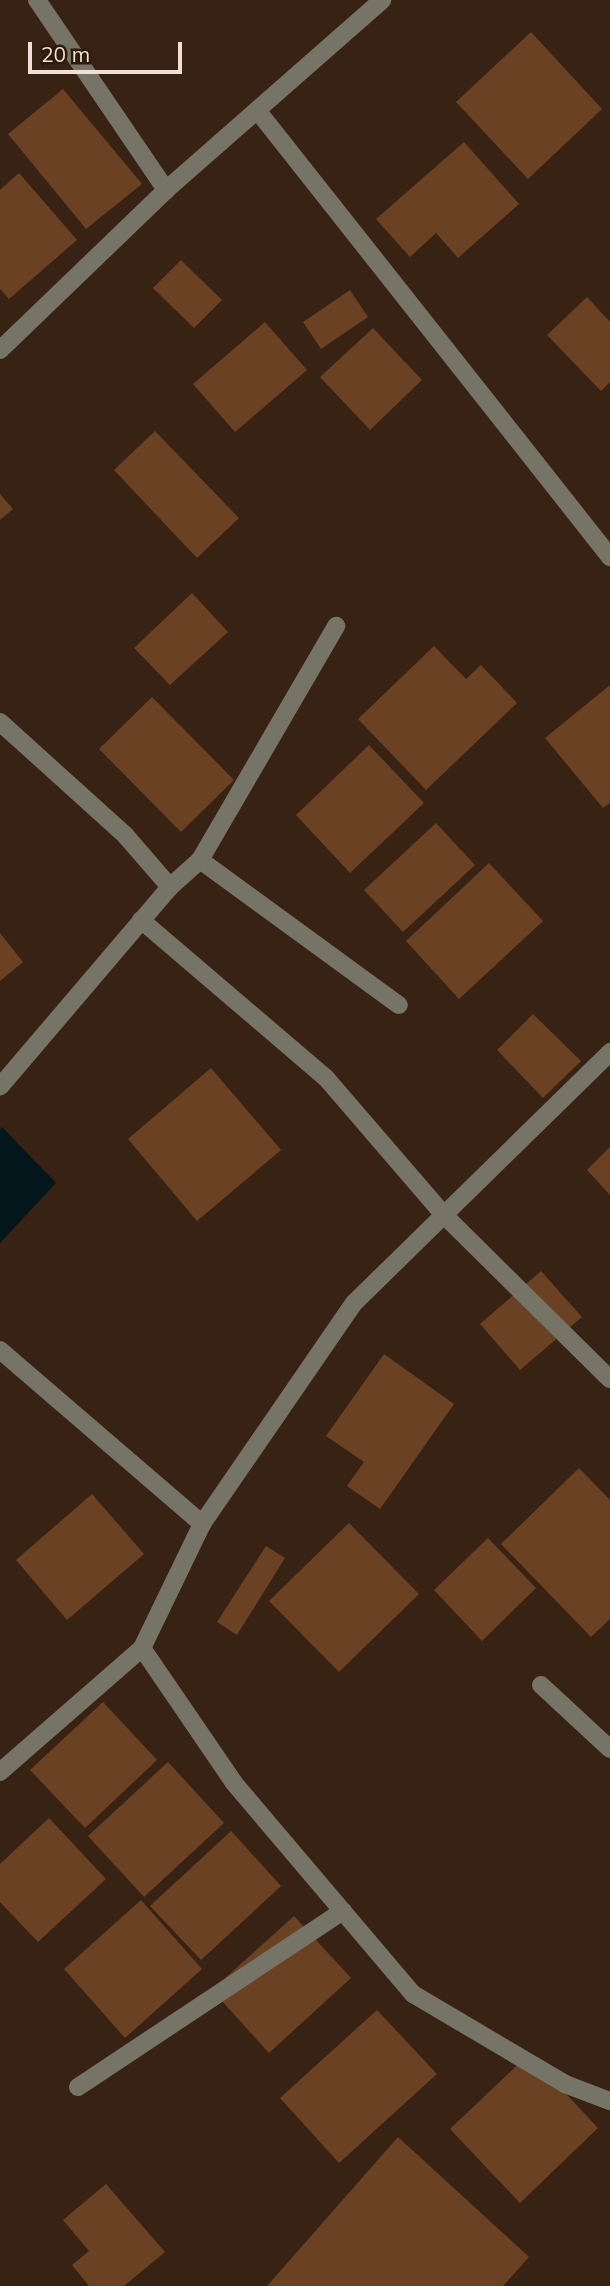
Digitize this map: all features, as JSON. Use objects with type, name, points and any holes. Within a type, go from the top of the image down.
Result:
[{"type":"street","points":[[37,0],[166,190]]},
{"type":"street","points":[[1,347],[166,190],[382,0]]},
{"type":"street","points":[[257,110],[610,557]]},
{"type":"street","points":[[0,1087],[170,887],[200,860],[336,626]]},
{"type":"street","points":[[0,722],[125,835],[170,887]]},
{"type":"street","points":[[200,860],[399,1005]]},
{"type":"street","points":[[141,920],[326,1078],[444,1215],[610,1379]]},
{"type":"street","points":[[0,1772],[142,1648],[202,1524],[354,1303],[610,1052]]},
{"type":"street","points":[[0,1350],[202,1524]]},
{"type":"street","points":[[142,1648],[234,1783],[413,1994],[565,2084],[610,2101]]},
{"type":"street","points":[[541,1685],[610,1749]]},
{"type":"street","points":[[78,2087],[342,1911]]},
{"type":"shaded area","points":[[2,1127],[56,1183],[0,1243],[0,1130]]},
{"type":"building","points":[[531,32],[602,109],[528,179],[456,102]]},
{"type":"building","points":[[63,89],[142,184],[86,229],[8,134]]},
{"type":"building","points":[[464,142],[519,204],[458,258],[436,233],[410,257],[376,219]]},
{"type":"building","points":[[19,173],[77,240],[9,299],[0,289],[0,190]]},
{"type":"building","points":[[181,260],[222,300],[194,328],[153,288]]},
{"type":"building","points":[[350,290],[368,317],[321,349],[303,322]]},
{"type":"building","points":[[587,297],[610,322],[610,382],[601,391],[547,335]]},
{"type":"building","points":[[265,322],[307,370],[235,432],[193,384]]},
{"type":"building","points":[[373,328],[422,380],[370,430],[320,377]]},
{"type":"building","points":[[155,431],[239,518],[197,558],[114,470]]},
{"type":"building","points":[[0,494],[13,509],[0,520]]},
{"type":"building","points":[[192,593],[228,632],[170,685],[134,648]]},
{"type":"building","points":[[434,646],[466,679],[481,665],[517,703],[426,790],[358,719]]},
{"type":"building","points":[[610,685],[610,803],[603,808],[545,738]]},
{"type":"building","points":[[152,697],[234,780],[181,832],[99,749]]},
{"type":"building","points":[[369,745],[424,803],[350,873],[296,815]]},
{"type":"building","points":[[436,823],[475,865],[403,932],[364,890]]},
{"type":"building","points":[[489,863],[543,921],[459,999],[406,941]]},
{"type":"building","points":[[0,933],[23,962],[0,981]]},
{"type":"building","points":[[533,1014],[581,1061],[543,1098],[497,1050]]},
{"type":"building","points":[[211,1068],[281,1150],[197,1221],[128,1139]]},
{"type":"building","points":[[610,1147],[610,1195],[587,1170]]},
{"type":"building","points":[[541,1271],[582,1317],[520,1370],[480,1324]]},
{"type":"building","points":[[384,1354],[454,1404],[380,1509],[347,1486],[364,1462],[326,1436]]},
{"type":"building","points":[[579,1468],[610,1500],[610,1619],[591,1637],[501,1544]]},
{"type":"building","points":[[92,1494],[144,1554],[67,1620],[16,1560]]},
{"type":"building","points":[[349,1523],[419,1594],[339,1672],[269,1601]]},
{"type":"building","points":[[488,1538],[536,1588],[482,1641],[434,1590]]},
{"type":"building","points":[[266,1546],[285,1558],[237,1635],[217,1622]]},
{"type":"building","points":[[103,1702],[157,1760],[85,1828],[30,1770]]},
{"type":"building","points":[[168,1762],[224,1823],[144,1897],[88,1836]]},
{"type":"building","points":[[49,1818],[106,1879],[38,1942],[0,1902],[0,1864]]},
{"type":"building","points":[[231,1831],[281,1886],[201,1960],[150,1906]]},
{"type":"building","points":[[141,1900],[202,1969],[125,2038],[64,1969]]},
{"type":"building","points":[[294,1916],[351,1978],[269,2053],[212,1990]]},
{"type":"building","points":[[377,2010],[437,2074],[339,2163],[280,2098]]},
{"type":"building","points":[[529,2054],[598,2128],[520,2203],[450,2129]]},
{"type":"building","points":[[398,2137],[529,2257],[503,2286],[267,2286]]},
{"type":"building","points":[[106,2184],[165,2252],[124,2286],[89,2286],[72,2265],[89,2251],[63,2220]]}]
